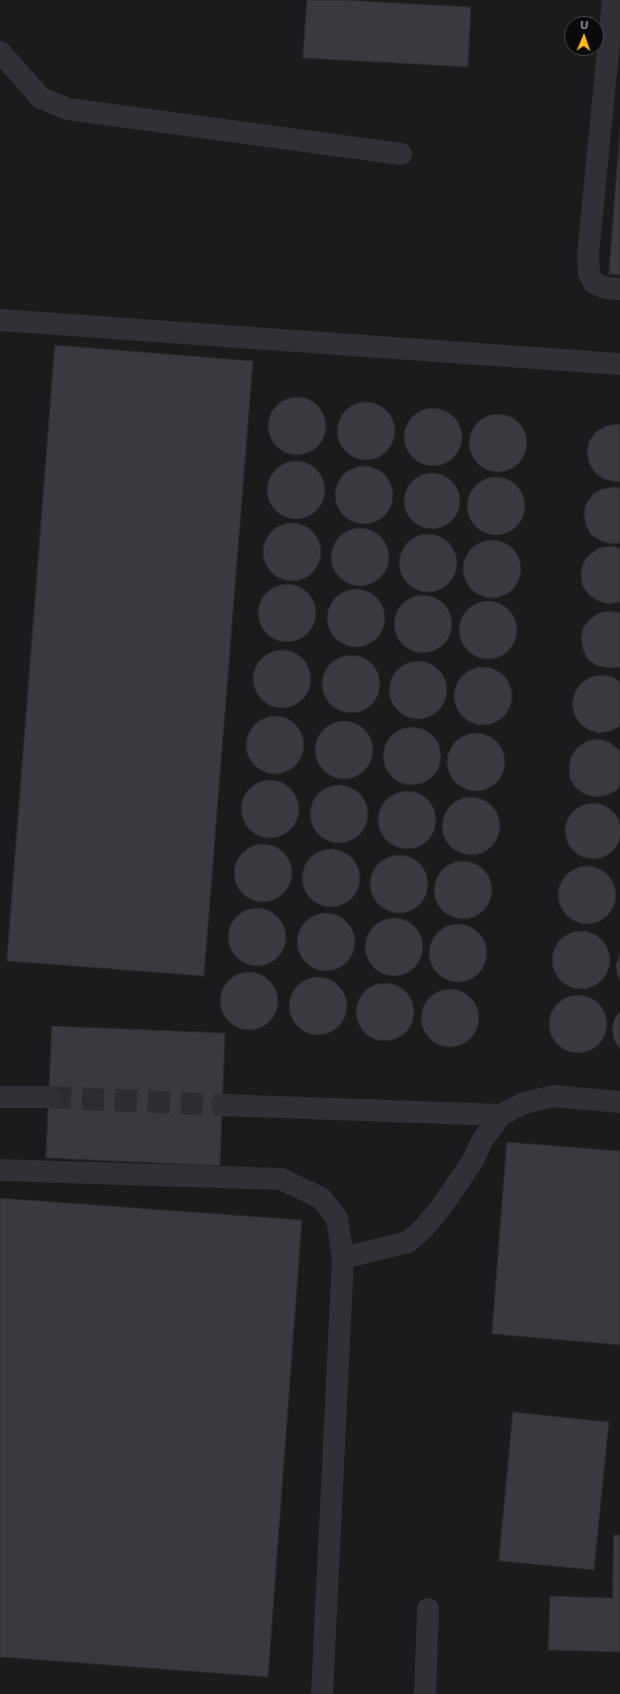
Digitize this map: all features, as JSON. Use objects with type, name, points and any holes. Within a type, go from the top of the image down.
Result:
[{"type":"lane","points":[[614,0],[588,254],[589,273],[594,283],[606,288],[620,289]]},
{"type":"lane","points":[[0,52],[41,98],[68,109],[401,154]]},
{"type":"lane","points":[[0,320],[620,364]]},
{"type":"lane","points":[[343,1258],[408,1242],[423,1229],[439,1210],[472,1162],[483,1139],[501,1115],[524,1103],[554,1096],[620,1102]]},
{"type":"lane","points":[[0,1097],[49,1097]]},
{"type":"lane","points":[[222,1105],[501,1115]]},
{"type":"lane","points":[[0,1170],[281,1179],[321,1198],[337,1218],[343,1258],[322,1694]]},
{"type":"lane","points":[[425,1694],[428,1609]]},
{"type":"shaded area","points":[[0,0],[620,0],[620,1694],[0,1694]]},
{"type":"building","points":[[307,0],[346,0],[471,7],[468,67],[303,58]]},
{"type":"building","points":[[620,128],[620,275],[609,274]]},
{"type":"building","points":[[55,345],[253,361],[204,976],[7,961]]},
{"type":"building","points":[[297,397],[313,402],[321,410],[326,426],[321,442],[313,450],[297,455],[281,450],[273,442],[268,426],[273,410],[281,402]]},
{"type":"building","points":[[366,402],[382,407],[390,415],[395,431],[390,447],[382,455],[366,460],[350,455],[342,447],[337,431],[342,415],[350,407]]},
{"type":"building","points":[[433,408],[449,413],[457,421],[462,437],[457,453],[449,461],[433,466],[417,461],[409,453],[404,437],[409,421],[417,413]]},
{"type":"building","points":[[498,414],[514,419],[522,427],[527,443],[522,459],[514,467],[498,472],[482,467],[474,459],[469,443],[474,427],[482,419]]},
{"type":"building","points":[[617,424],[620,425],[620,481],[615,482],[604,479],[595,473],[589,463],[587,452],[589,441],[596,432],[606,426]]},
{"type":"building","points":[[296,461],[312,466],[320,474],[325,490],[320,506],[312,514],[296,519],[280,514],[272,506],[267,490],[272,474],[280,466]]},
{"type":"building","points":[[364,466],[380,471],[388,479],[393,495],[388,511],[380,519],[364,524],[348,519],[340,511],[335,495],[340,479],[348,471]]},
{"type":"building","points":[[426,473],[438,473],[448,477],[456,485],[460,495],[460,507],[456,517],[448,525],[438,529],[426,529],[416,525],[408,517],[404,507],[404,495],[408,485],[416,477]]},
{"type":"building","points":[[496,477],[507,479],[520,490],[523,495],[525,506],[523,517],[512,530],[507,533],[496,535],[485,533],[472,522],[469,517],[467,506],[469,495],[480,482],[485,479]]},
{"type":"building","points":[[614,487],[620,488],[620,543],[612,544],[601,541],[591,535],[586,525],[584,514],[586,504],[593,494],[602,489]]},
{"type":"building","points":[[292,523],[308,528],[316,536],[321,552],[316,568],[308,576],[292,581],[276,576],[268,568],[263,552],[268,536],[276,528]]},
{"type":"building","points":[[360,528],[376,533],[384,541],[389,557],[384,573],[376,581],[360,586],[344,581],[336,573],[331,557],[336,541],[344,533]]},
{"type":"building","points":[[428,534],[439,536],[452,547],[455,552],[457,563],[455,574],[444,587],[439,590],[428,592],[417,590],[404,579],[401,574],[399,563],[401,552],[412,539],[417,536]]},
{"type":"building","points":[[492,540],[508,545],[516,553],[521,569],[516,585],[508,593],[492,598],[476,593],[468,585],[463,569],[468,553],[476,545]]},
{"type":"building","points":[[611,546],[620,548],[620,602],[609,604],[598,601],[589,595],[582,585],[581,574],[583,563],[590,554],[599,548]]},
{"type":"building","points":[[287,584],[303,589],[311,597],[316,613],[311,629],[303,637],[287,642],[271,637],[263,629],[258,613],[263,597],[271,589]]},
{"type":"building","points":[[356,589],[372,594],[380,602],[385,618],[380,634],[372,642],[356,647],[340,642],[332,634],[327,618],[332,602],[340,594]]},
{"type":"building","points":[[423,595],[439,600],[447,608],[452,624],[447,640],[439,648],[423,653],[407,648],[399,640],[394,624],[399,608],[407,600]]},
{"type":"building","points":[[488,601],[504,606],[512,614],[517,630],[512,646],[504,654],[488,659],[472,654],[464,646],[459,630],[464,614],[472,606]]},
{"type":"building","points":[[611,611],[620,613],[620,667],[609,668],[598,666],[588,660],[583,650],[581,639],[583,628],[590,619],[599,613]]},
{"type":"building","points":[[282,650],[298,655],[306,663],[311,679],[306,695],[298,703],[282,708],[266,703],[258,695],[253,679],[258,663],[266,655]]},
{"type":"building","points":[[351,655],[367,660],[375,668],[380,684],[375,700],[367,708],[351,713],[335,708],[327,700],[322,684],[327,668],[335,660]]},
{"type":"building","points":[[418,661],[434,666],[442,674],[447,690],[442,706],[434,714],[418,719],[402,714],[394,706],[389,690],[394,674],[402,666]]},
{"type":"building","points":[[483,667],[499,672],[507,680],[512,696],[507,712],[499,720],[483,725],[467,720],[459,712],[454,696],[459,680],[467,672]]},
{"type":"building","points":[[603,675],[613,677],[620,682],[620,726],[611,731],[600,733],[589,730],[580,724],[574,714],[572,703],[575,692],[581,683],[591,677]]},
{"type":"building","points":[[275,716],[291,721],[299,729],[304,745],[299,761],[291,769],[275,774],[259,769],[251,761],[246,745],[251,729],[259,721]]},
{"type":"building","points":[[344,721],[360,726],[368,734],[373,750],[368,766],[360,774],[344,779],[328,774],[320,766],[315,750],[320,734],[328,726]]},
{"type":"building","points":[[412,727],[428,732],[436,740],[441,756],[436,772],[428,780],[412,785],[396,780],[388,772],[383,756],[388,740],[396,732]]},
{"type":"building","points":[[476,733],[487,735],[500,746],[503,751],[505,762],[503,773],[492,786],[487,789],[476,791],[465,789],[452,778],[449,773],[447,762],[449,751],[460,738],[465,735]]},
{"type":"building","points":[[598,739],[609,742],[620,751],[620,786],[617,790],[607,795],[596,797],[586,795],[576,788],[570,779],[569,768],[571,756],[578,747],[587,741]]},
{"type":"building","points":[[270,780],[286,785],[294,793],[299,809],[294,825],[286,833],[270,838],[254,833],[246,825],[241,809],[246,793],[254,785]]},
{"type":"building","points":[[339,785],[355,790],[363,798],[368,814],[363,830],[355,838],[339,843],[323,838],[315,830],[310,814],[315,798],[323,790]]},
{"type":"building","points":[[407,791],[423,796],[431,804],[436,820],[431,836],[423,844],[407,849],[391,844],[383,836],[378,820],[383,804],[391,796]]},
{"type":"building","points":[[471,797],[487,802],[495,810],[500,826],[495,842],[487,850],[471,855],[455,850],[447,842],[442,826],[447,810],[455,802]]},
{"type":"building","points":[[587,803],[599,803],[609,807],[617,815],[621,825],[621,837],[617,847],[609,855],[599,859],[587,859],[577,855],[569,847],[565,837],[565,825],[569,815],[577,807]]},
{"type":"building","points":[[263,844],[279,849],[287,857],[292,873],[287,889],[279,897],[263,902],[247,897],[239,889],[234,873],[239,857],[247,849]]},
{"type":"building","points":[[331,849],[347,854],[355,862],[360,878],[355,894],[347,902],[331,907],[315,902],[307,894],[302,878],[307,862],[315,854]]},
{"type":"building","points":[[399,855],[415,860],[423,868],[428,884],[423,900],[415,908],[399,913],[383,908],[375,900],[370,884],[375,868],[383,860]]},
{"type":"building","points":[[463,861],[479,866],[487,874],[492,890],[487,906],[479,914],[463,919],[447,914],[439,906],[434,890],[439,874],[447,866]]},
{"type":"building","points":[[587,866],[603,871],[611,879],[616,895],[611,911],[603,919],[587,924],[571,919],[563,911],[558,895],[563,879],[571,871]]},
{"type":"building","points":[[257,908],[273,913],[281,921],[286,937],[281,953],[273,961],[257,966],[241,961],[233,953],[228,937],[233,921],[241,913]]},
{"type":"building","points":[[326,913],[342,918],[350,926],[355,942],[350,958],[342,966],[326,971],[310,966],[302,958],[297,942],[302,926],[310,918]]},
{"type":"building","points":[[394,918],[410,923],[418,931],[423,947],[418,963],[410,971],[394,976],[378,971],[370,963],[365,947],[370,931],[378,923]]},
{"type":"building","points":[[458,924],[474,929],[482,937],[487,953],[482,969],[474,977],[458,982],[442,977],[434,969],[429,953],[434,937],[442,929]]},
{"type":"building","points":[[581,931],[597,936],[605,944],[610,960],[605,976],[597,984],[581,989],[565,984],[557,976],[552,960],[557,944],[565,936]]},
{"type":"building","points":[[620,953],[620,981],[616,966]]},
{"type":"building","points":[[249,972],[265,977],[273,985],[278,1001],[273,1017],[265,1025],[249,1030],[233,1025],[225,1017],[220,1001],[225,985],[233,977]]},
{"type":"building","points":[[318,977],[334,982],[342,990],[347,1006],[342,1022],[334,1030],[318,1035],[302,1030],[294,1022],[289,1006],[294,990],[302,982]]},
{"type":"building","points":[[385,983],[401,988],[409,996],[414,1012],[409,1028],[401,1036],[385,1041],[369,1036],[361,1028],[356,1012],[361,996],[369,988]]},
{"type":"building","points":[[450,989],[466,994],[474,1002],[479,1018],[474,1034],[466,1042],[450,1047],[434,1042],[426,1034],[421,1018],[426,1002],[434,994]]},
{"type":"building","points":[[578,995],[589,997],[602,1008],[605,1013],[607,1024],[605,1035],[594,1048],[589,1051],[578,1053],[567,1051],[554,1040],[551,1035],[549,1024],[551,1013],[562,1000],[567,997]]},
{"type":"building","points":[[620,1011],[620,1050],[614,1040],[612,1029],[615,1018]]},
{"type":"building","points":[[52,1026],[225,1033],[220,1166],[46,1158]]},
{"type":"building","points":[[507,1142],[620,1151],[620,1345],[492,1334]]},
{"type":"building","points":[[0,1198],[302,1220],[268,1677],[0,1657]]},
{"type":"building","points":[[513,1412],[609,1422],[594,1570],[499,1561]]},
{"type":"building","points":[[614,1535],[620,1535],[620,1652],[548,1650],[550,1596],[612,1598]]},
{"type":"tunnel","points":[[49,1097],[222,1105]]}]
